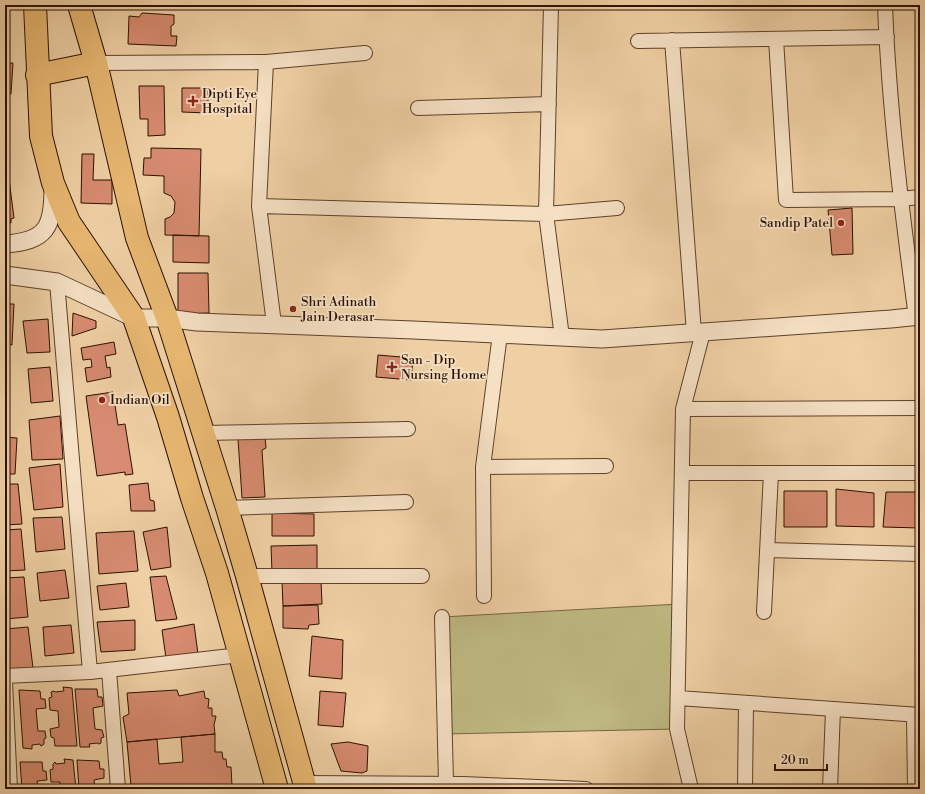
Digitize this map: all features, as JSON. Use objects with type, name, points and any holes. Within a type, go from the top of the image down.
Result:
[{"type":"highway","points":[[35,5],[37,75],[41,136],[53,183],[69,222],[134,318],[168,417],[217,573],[277,789]]},
{"type":"highway","points":[[79,5],[96,63],[137,238],[167,318],[227,508],[305,786]]},
{"type":"highway","points":[[37,75],[96,63]]},
{"type":"street","points":[[551,5],[546,214],[562,337]]},
{"type":"street","points":[[5,274],[57,282],[134,318],[167,318],[197,322],[274,324],[602,339],[918,316],[900,199],[885,5]]},
{"type":"street","points":[[638,41],[887,37]]},
{"type":"street","points":[[776,38],[786,200],[900,199],[920,197]]},
{"type":"street","points":[[672,40],[699,333],[684,409],[677,729],[691,789]]},
{"type":"street","points":[[96,63],[266,62],[365,53]]},
{"type":"street","points":[[266,62],[259,206],[274,324]]},
{"type":"street","points":[[418,108],[549,104]]},
{"type":"street","points":[[5,244],[17,243],[37,236],[47,228],[52,216],[53,183]]},
{"type":"street","points":[[259,206],[546,214],[617,208]]},
{"type":"street","points":[[57,282],[90,672]]},
{"type":"street","points":[[484,596],[483,467],[500,334]]},
{"type":"street","points":[[684,409],[920,408]]},
{"type":"street","points":[[203,433],[408,429]]},
{"type":"street","points":[[483,467],[606,466]]},
{"type":"street","points":[[764,612],[771,473]]},
{"type":"street","points":[[682,474],[920,473]]},
{"type":"street","points":[[227,508],[406,502]]},
{"type":"street","points":[[768,550],[920,554]]},
{"type":"street","points":[[247,576],[422,576]]},
{"type":"street","points":[[442,617],[446,784]]},
{"type":"street","points":[[5,676],[90,672],[240,654]]},
{"type":"street","points":[[109,670],[118,789]]},
{"type":"street","points":[[5,682],[10,789]]},
{"type":"street","points":[[678,698],[917,715],[915,789]]},
{"type":"street","points":[[745,789],[746,703]]},
{"type":"street","points":[[830,789],[833,709]]},
{"type":"street","points":[[305,786],[446,784],[463,787],[586,789]]},
{"type":"shaded area","points":[[680,604],[677,729],[444,734],[442,617]]},
{"type":"building","points":[[142,13],[174,15],[174,24],[171,26],[171,36],[177,36],[176,46],[128,44],[129,16],[139,17]]},
{"type":"building","points":[[5,63],[13,63],[11,94],[5,93]]},
{"type":"building","points":[[139,86],[164,86],[165,135],[148,136],[148,119],[140,119]]},
{"type":"building","points":[[182,88],[208,88],[208,113],[182,112]]},
{"type":"building","points":[[5,107],[8,146],[5,147]]},
{"type":"building","points":[[151,148],[201,149],[199,236],[165,235],[165,219],[174,213],[175,202],[171,196],[164,193],[164,176],[143,175],[144,158],[151,158]]},
{"type":"building","points":[[82,154],[94,154],[93,180],[112,180],[112,204],[81,203]]},
{"type":"building","points":[[9,179],[14,218],[11,219],[11,223],[5,224],[5,180]]},
{"type":"building","name":"Sandip Patel","points":[[852,208],[853,254],[832,255],[828,210]]},
{"type":"building","points":[[173,235],[209,236],[209,263],[173,262]]},
{"type":"building","points":[[178,273],[208,273],[209,313],[178,314]]},
{"type":"building","points":[[5,304],[14,304],[12,345],[5,344]]},
{"type":"building","points":[[73,313],[96,321],[96,328],[72,336]]},
{"type":"building","points":[[48,319],[50,352],[27,353],[23,321]]},
{"type":"building","points":[[114,342],[116,354],[105,356],[107,368],[110,367],[111,377],[87,382],[85,368],[92,367],[91,359],[83,360],[81,348]]},
{"type":"building","points":[[378,355],[413,358],[411,380],[376,377]]},
{"type":"building","points":[[50,367],[53,401],[31,403],[28,369]]},
{"type":"building","points":[[113,392],[118,425],[125,424],[133,474],[125,475],[125,472],[97,476],[86,396]]},
{"type":"building","points":[[60,416],[63,459],[32,460],[29,420]]},
{"type":"building","points":[[5,437],[17,438],[15,474],[5,474]]},
{"type":"building","points":[[265,437],[266,448],[262,450],[265,497],[242,498],[238,439]]},
{"type":"building","points":[[60,464],[63,507],[34,510],[29,468]]},
{"type":"building","points":[[148,483],[150,500],[154,501],[155,511],[131,511],[129,485]]},
{"type":"building","points":[[5,484],[18,484],[22,524],[5,525]]},
{"type":"building","points":[[836,489],[874,493],[874,527],[836,526]]},
{"type":"building","points":[[784,491],[827,491],[827,527],[784,527]]},
{"type":"building","points":[[886,492],[920,492],[920,528],[883,527]]},
{"type":"building","points":[[272,513],[314,514],[314,536],[272,536]]},
{"type":"building","points":[[62,517],[65,549],[36,552],[33,518]]},
{"type":"building","points":[[167,527],[171,567],[151,570],[143,532]]},
{"type":"building","points":[[21,529],[25,570],[5,571],[5,530]]},
{"type":"building","points":[[134,531],[138,571],[99,574],[96,533]]},
{"type":"building","points":[[317,545],[317,571],[272,572],[271,546]]},
{"type":"building","points":[[65,570],[69,598],[40,601],[37,573]]},
{"type":"building","points":[[166,576],[177,619],[156,621],[150,577]]},
{"type":"building","points":[[24,577],[28,617],[5,619],[5,578]]},
{"type":"building","points":[[282,581],[321,581],[322,604],[283,606]]},
{"type":"building","points":[[126,583],[129,607],[100,610],[97,586]]},
{"type":"building","points":[[318,605],[319,624],[309,625],[308,629],[283,628],[283,606]]},
{"type":"building","points":[[135,620],[135,650],[101,652],[97,622]]},
{"type":"building","points":[[194,624],[198,654],[166,658],[162,630]]},
{"type":"building","points":[[71,625],[74,653],[45,656],[43,627]]},
{"type":"building","points":[[28,627],[33,668],[5,670],[5,629]]},
{"type":"building","points":[[312,636],[343,640],[342,679],[309,676]]},
{"type":"building","points":[[63,687],[72,688],[77,746],[55,746],[54,738],[51,737],[50,729],[59,727],[58,711],[50,710],[49,698],[52,697],[51,692],[64,691]]},
{"type":"building","points":[[75,689],[97,689],[98,697],[102,697],[103,706],[93,708],[95,729],[102,730],[104,737],[101,738],[101,743],[99,744],[89,744],[90,747],[80,747]]},
{"type":"building","points":[[19,690],[40,691],[41,699],[45,699],[46,708],[36,709],[38,731],[45,731],[46,738],[44,739],[44,744],[41,746],[40,744],[32,745],[32,749],[23,748]]},
{"type":"building","points":[[177,690],[179,696],[204,691],[205,698],[209,699],[208,708],[212,708],[212,716],[216,716],[214,725],[215,734],[127,742],[123,717],[129,714],[127,693]]},
{"type":"building","points":[[320,691],[346,693],[343,727],[318,725]]},
{"type":"building","points":[[215,734],[215,752],[222,752],[223,759],[226,759],[227,767],[231,767],[232,786],[205,786],[205,789],[135,789],[135,785],[131,786],[127,742],[157,739],[159,764],[183,762],[181,737]]},
{"type":"building","points":[[348,742],[368,746],[367,771],[362,773],[341,771],[331,744]]},
{"type":"building","points":[[64,759],[73,760],[76,789],[60,789],[60,782],[51,782],[50,770],[53,769],[53,764],[55,762],[56,764],[65,763]]},
{"type":"building","points":[[77,760],[99,761],[100,769],[104,769],[104,778],[94,780],[95,789],[79,789]]},
{"type":"building","points":[[20,762],[42,762],[43,771],[46,771],[47,780],[37,781],[38,789],[22,789]]},
{"type":"place","name":"Dipti Eye Hospital","points":[[193,101]]},
{"type":"place","name":"Sandip Patel","points":[[841,223]]},
{"type":"place","name":"Shri Adinath Jain Derasar","points":[[293,309]]},
{"type":"place","name":"San - Dip Nursing Home","points":[[392,367]]},
{"type":"place","name":"Indian Oil","points":[[102,400]]}]
